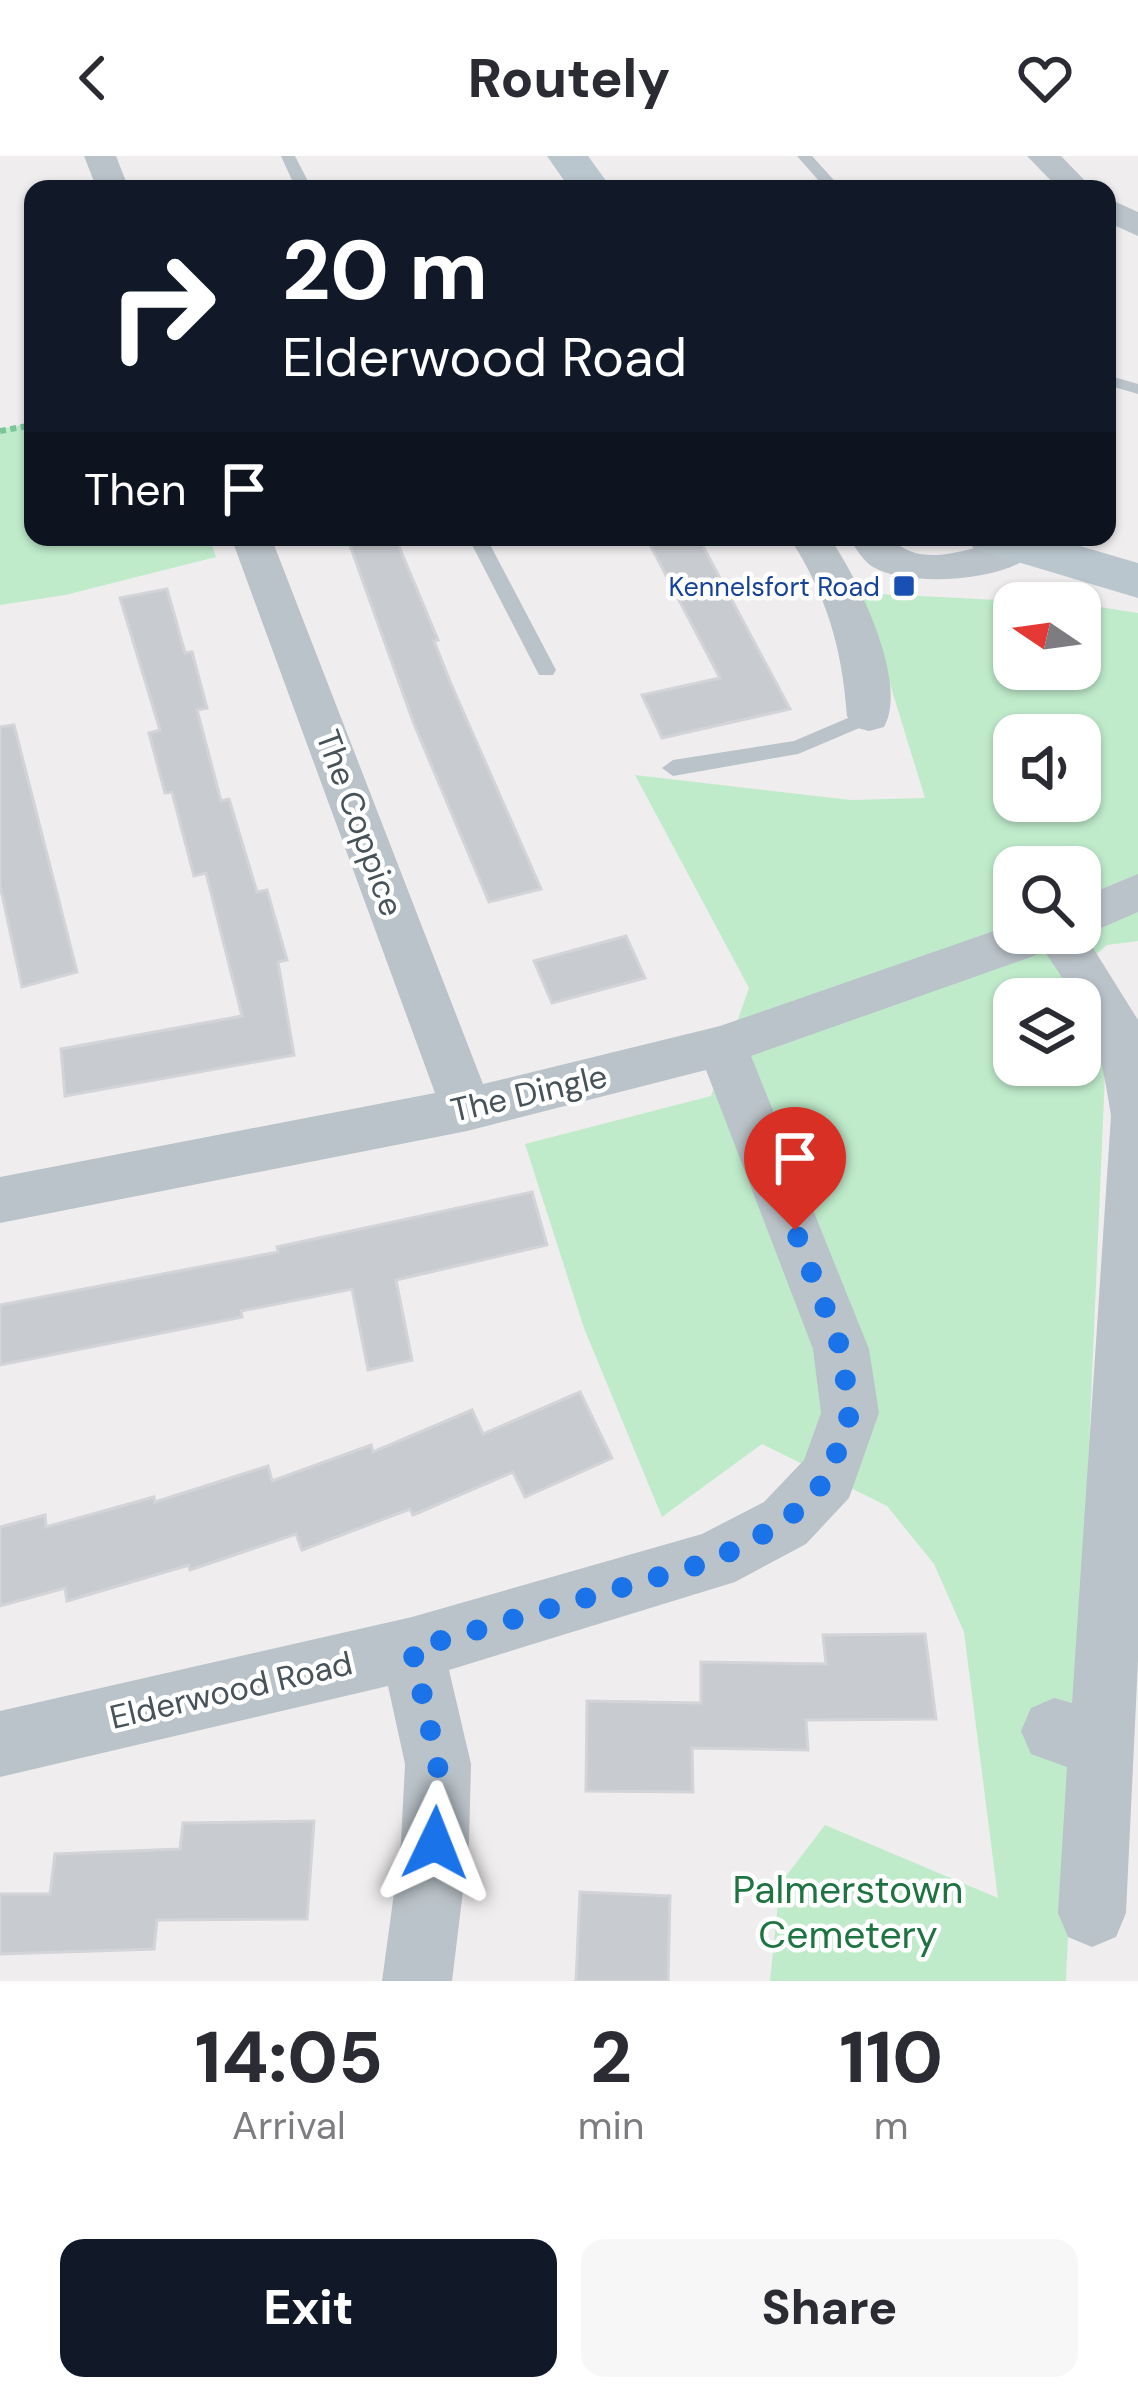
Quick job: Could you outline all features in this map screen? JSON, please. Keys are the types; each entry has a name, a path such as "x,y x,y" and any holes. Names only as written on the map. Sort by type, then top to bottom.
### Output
{"street":[{"path":"1043,156 1068,180"},
{"name":"The Coppice","path":"254,546 467,1109"},
{"path":"816,546 839,578 864,647 869,716"},
{"path":"839,578 877,547 970,566 992,561 1003,546"},
{"path":"1020,546 1138,581"},
{"path":"1101,909 1138,892"},
{"name":"The Dingle","path":"0,1200 467,1109 722,1046 993,951"},
{"path":"1073,954 1101,995 1126,1046 1136,1116 1078,1737 1092,1913"},
{"name":"Elderwood Road","path":"0,1744 412,1649 712,1561 784,1523 828,1478 850,1413 841,1349 722,1046"},
{"path":"412,1649 438,1764 435,1843 417,1981"}],"lane":[{"path":"804,156 826,180"},
{"path":"482,546 546,670"},
{"path":"673,768 759,758 828,740 869,716"}],"green space":[{"path":"24,425 24,546 212,546 216,557 65,595 0,605 0,429"},
{"name":"Palmerstown Cemetery","path":"862,593 993,600 993,690 1101,690 1101,607 1138,613 1138,941 1101,950 1101,846 993,846 993,954 1096,954 1067,978 993,978 993,1086 1101,1086 1101,1043 1106,1051 1066,1981 770,1981 780,1884 825,1825 998,1898 964,1632 934,1564 887,1506 762,1444 662,1517 584,1328 525,1144 711,1096 749,988 635,775 851,800 925,798"}],"building":[{"path":"350,546 399,546 451,684 541,889 489,902 414,724"},
{"path":"651,546 703,546 790,709 662,738 642,695 720,678"},
{"path":"167,589 185,653 192,652 207,708 197,710 221,801 229,799 257,892 267,890 287,960 278,962 294,1055 65,1096 61,1049 242,1016 206,873 194,876 172,792 165,793 149,733 160,730 120,598"},
{"path":"14,725 77,972 22,987 0,885 0,727"},
{"path":"626,936 645,978 552,1003 534,961"},
{"path":"532,1192 547,1245 396,1280 412,1360 368,1370 352,1289 241,1311 242,1317 0,1365 0,1305 278,1252 277,1247"},
{"path":"580,1392 612,1458 525,1497 513,1472 413,1515 410,1509 302,1550 296,1534 190,1570 189,1565 67,1601 65,1588 0,1606 0,1527 45,1515 46,1527 154,1497 155,1502 268,1466 272,1481 371,1445 373,1452 472,1410 483,1434"},
{"path":"925,1634 936,1719 806,1720 808,1750 692,1748 693,1792 586,1791 587,1701 701,1703 701,1662 826,1664 823,1635"},
{"path":"314,1821 307,1919 157,1920 154,1949 0,1954 0,1894 50,1894 55,1854 180,1849 183,1823"},
{"path":"580,1892 670,1896 668,1981 576,1981"}],"place":[{"name":"Kennelsfort Road","path":"904,586"}],"route":[{"path":"435,1843 438,1764 412,1649 712,1561 784,1523 828,1478 850,1413 841,1349 795,1230"}]}
